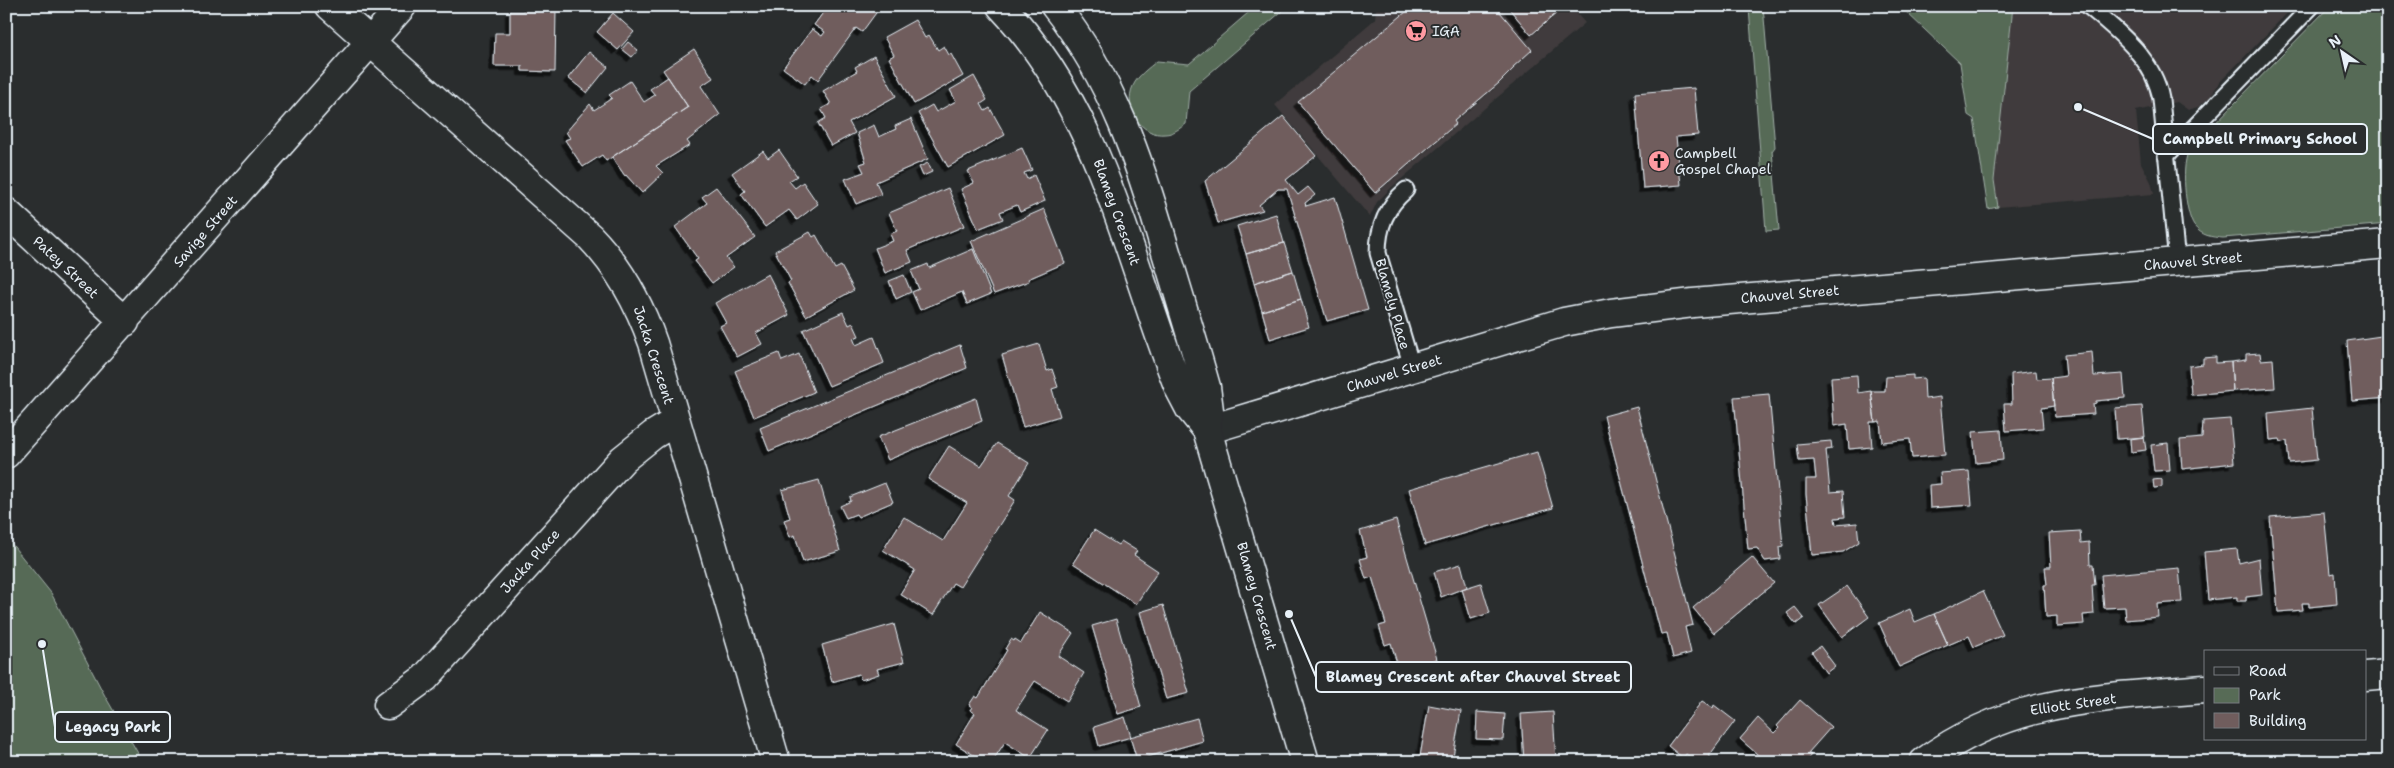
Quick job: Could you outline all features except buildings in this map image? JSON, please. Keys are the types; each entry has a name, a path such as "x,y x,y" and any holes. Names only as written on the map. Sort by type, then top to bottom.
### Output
{"street":[{"name":"Jacka Crescent","path":"330,6 602,248 629,287 644,318 676,421 776,762"},
{"name":"Savige Street","path":"6,454 125,322 402,6"},
{"name":"Blamey Crescent","path":"1055,6 1075,33 1107,86 1134,153 1163,241 1206,387 1209,410 1207,430 1305,762"},
{"name":"Blamey Crescent","path":"1004,7 1050,70 1090,141 1105,176 1179,388 1190,409 1207,430"},
{"path":"1107,86 1090,141 1108,150 1134,153"},
{"name":"Patey Street","path":"6,212 125,322"},
{"path":"1132,252 1163,241"},
{"name":"Chauvel Street","path":"1207,430 1564,322 1618,312 1693,302 2388,244"},
{"name":"Jacka Place","path":"388,705 425,678 623,459 653,435 676,421"},
{"path":"2366,676 2388,674"},
{"name":"Elliott Street","path":"1924,762 1966,734 2022,712 2088,700 2204,690"}],"lane":[{"path":"2088,6 2146,62 2154,74 2161,99 2177,262"},
{"path":"2166,156 2312,6"},
{"name":"Blamely Place","path":"1406,190 1385,215 1379,236 1378,253 1412,367"}],"shaded area":[{"path":"1376,6 1586,6 1577,14 1585,23 1392,187 1377,202 1370,217 1275,105 1375,19"},
{"path":"2013,6 2294,6 2219,83 2210,97 2198,107 2188,110 2177,102 2136,111 2141,163 2151,182 2154,194 1998,207 1994,180"}],"green space":[{"path":"1256,6 1288,6 1189,91 1186,124 1168,134 1156,134 1142,126 1136,119 1130,103 1133,86 1141,75 1157,61 1189,64"},
{"path":"1746,6 1763,6 1775,147 1772,151 1779,230 1766,231 1749,8"},
{"path":"1905,6 2013,6 1994,180 1998,207 1988,209 1974,119 1968,115 1960,63 1906,12"},
{"path":"2388,6 2388,224 2223,238 2200,232 2194,226 2191,219 2186,199 2184,176 2190,149 2329,7"},
{"path":"6,537 51,593 105,696 143,762 6,762"}],"place":[{"name":"IGA","path":"1416,31"},
{"name":"Campbell Primary School","path":"2078,107"},
{"name":"Campbell Gospel Chapel","path":"1659,161"},
{"name":"Blamey Crescent after Chauvel Street","path":"1289,614"},
{"name":"Legacy Park","path":"42,644"}]}
